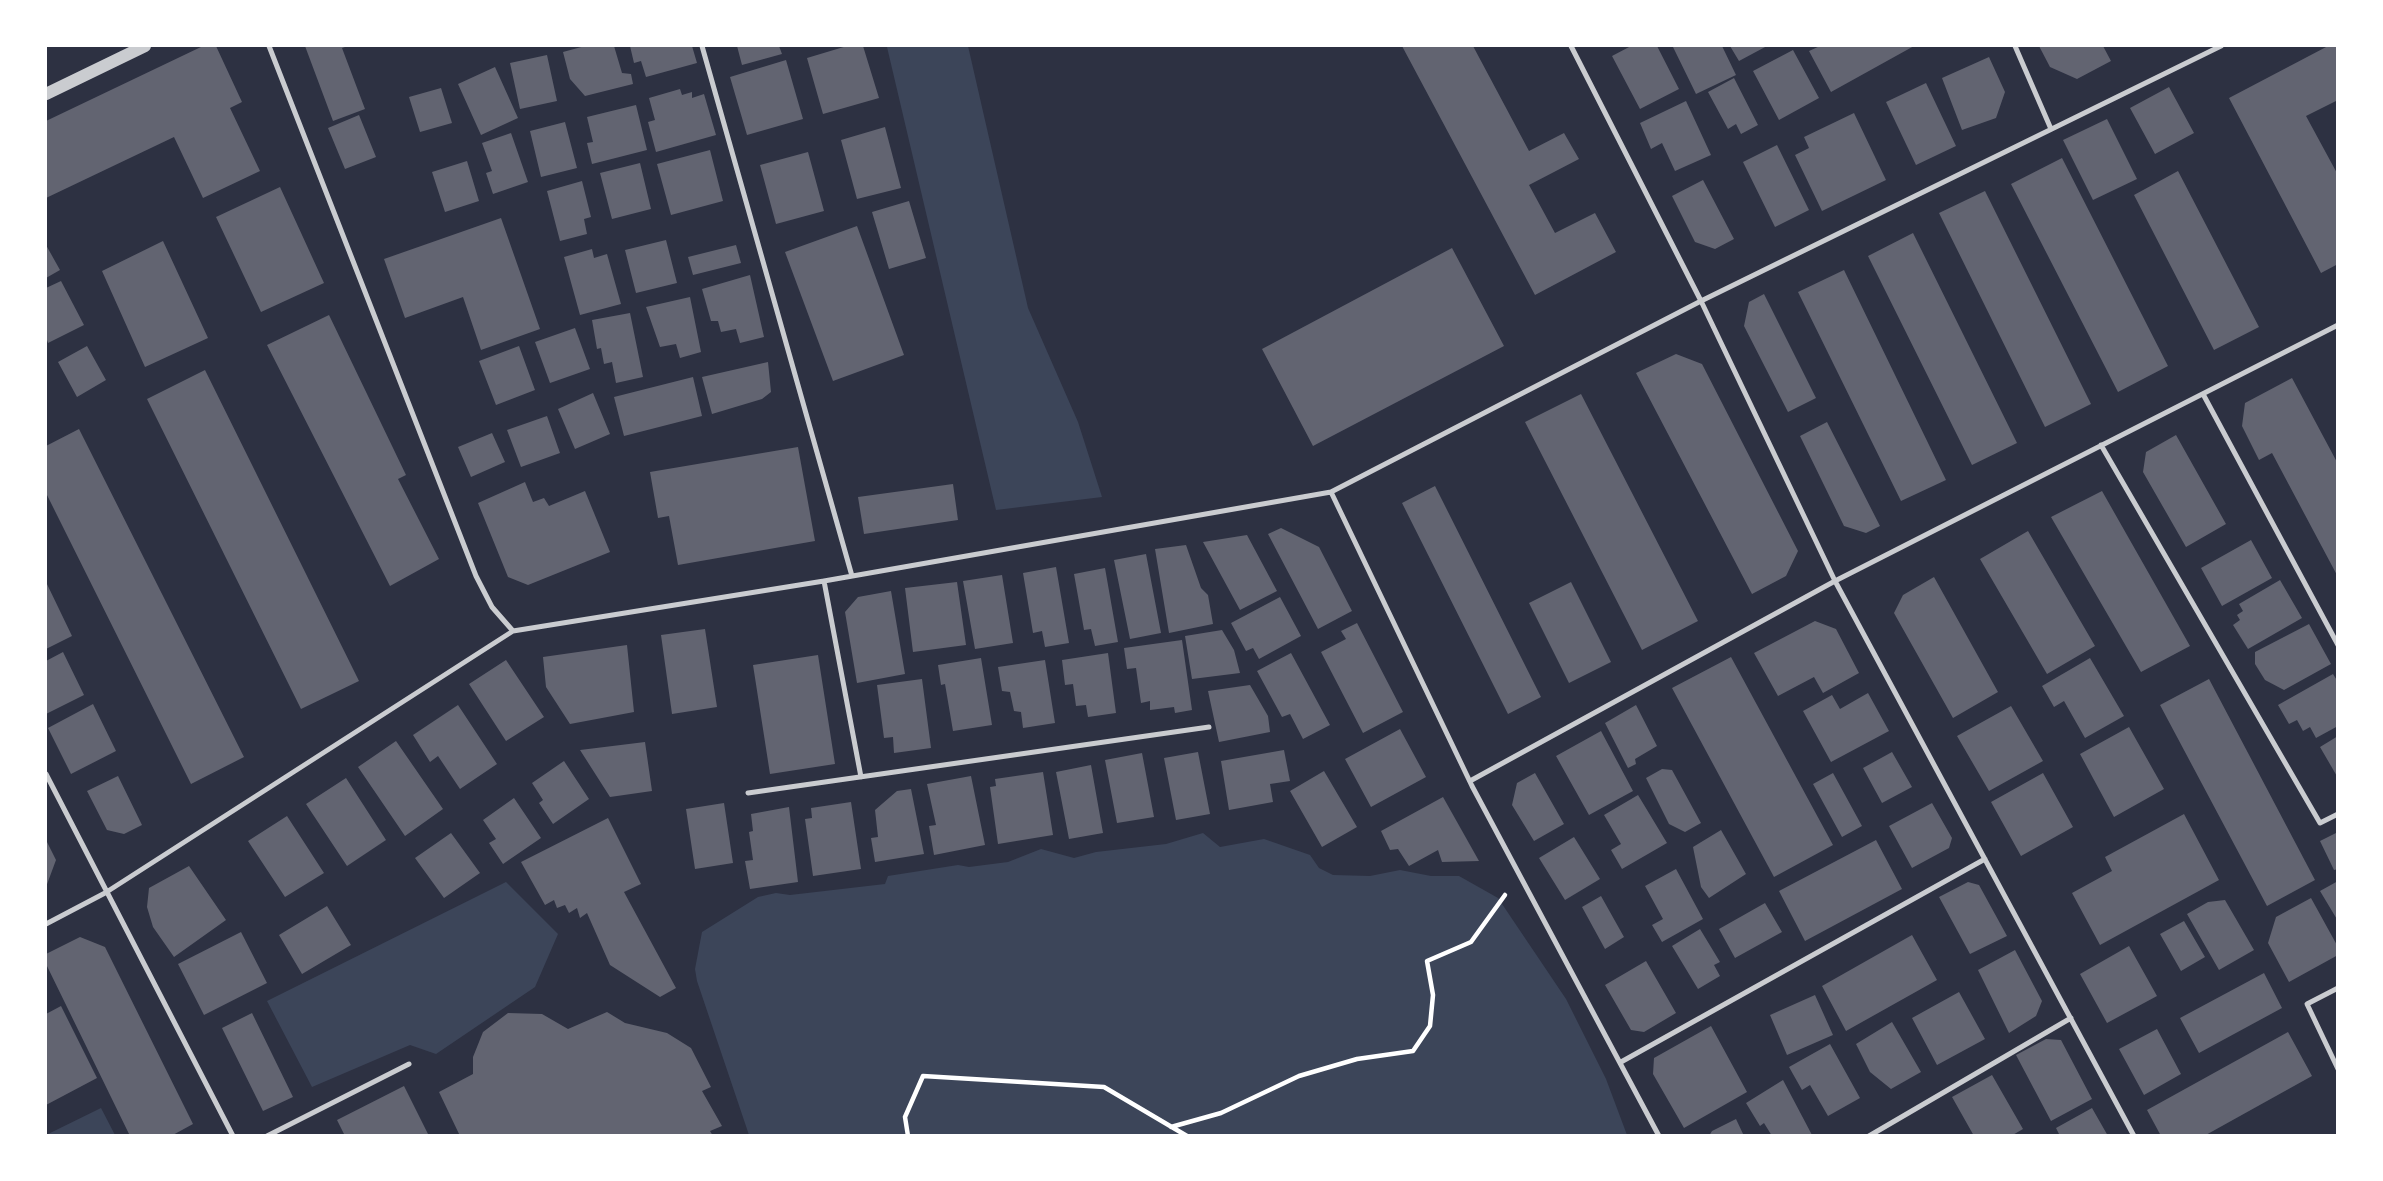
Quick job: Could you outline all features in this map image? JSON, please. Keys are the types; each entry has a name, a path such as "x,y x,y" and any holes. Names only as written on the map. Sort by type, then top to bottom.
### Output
{"street":[{"path":"46,94 145,46"}],"lane":[{"path":"270,46 476,576 492,607 513,631"},
{"path":"702,46 852,576"},
{"path":"1571,46 1701,301 1835,581 2134,1136"},
{"path":"2015,46 2051,129"},
{"path":"46,924 106,893 513,631 824,581 1331,492 1701,301 2221,46"},
{"path":"1470,780 1835,581 2337,325"},
{"path":"2203,394 2337,645"},
{"path":"2101,445 2320,823 2337,814"},
{"path":"1331,492 1470,780 1659,1136"},
{"path":"824,581 861,776"},
{"path":"748,793 1209,727"},
{"path":"46,774 233,1136"},
{"path":"1621,1062 1985,859"},
{"path":"2337,988 2307,1004 2337,1069"},
{"path":"1868,1136 2071,1018"},
{"path":"267,1136 408,1064"}],"path":[{"path":"1171,1127 1221,1113 1299,1076 1357,1059 1413,1051 1430,1027 1433,995 1426,961 1471,942 1520,874"},
{"path":"908,1136 905,1118 923,1076 1104,1087 1186,1136"}],"shaded area":[{"path":"968,46 1028,308 1078,422 1102,497 996,510 887,47"},
{"path":"1203,833 1220,847 1264,839 1310,855 1319,868 1333,875 1370,876 1400,870 1431,876 1459,876 1498,898 1566,999 1606,1079 1627,1135 749,1135 697,981 695,969 702,932 758,897 776,893 790,895 885,884 888,876 958,865 969,867 1008,862 1041,849 1074,858 1096,852 1166,844"},
{"path":"506,882 558,934 535,987 436,1054 410,1045 312,1087 267,1001"},
{"path":"101,1108 115,1135 46,1135"}],"building":[{"path":"203,46 216,46 242,102 230,108 260,171 203,198 174,137 46,198 46,121"},
{"path":"305,46 348,46 342,48 365,109 333,121"},
{"path":"585,46 614,46 622,73 631,74 633,84 585,96 570,79 563,52"},
{"path":"630,46 692,46 697,63 646,77 641,61 634,63"},
{"path":"737,46 779,46 782,54 742,65"},
{"path":"847,46 863,46 879,98 823,114 807,58"},
{"path":"1402,46 1473,46 1529,151 1564,133 1579,159 1529,185 1555,233 1595,213 1616,252 1535,295"},
{"path":"1631,46 1657,46 1679,89 1640,109 1612,56"},
{"path":"1722,46 1736,75 1696,94 1673,47"},
{"path":"1730,46 1767,46 1739,61"},
{"path":"1820,46 1914,46 1831,92 1809,51"},
{"path":"2039,46 2103,46 2111,61 2077,79 2050,67"},
{"path":"2328,46 2338,46 2338,100 2306,116 2338,175 2338,264 2321,273 2229,98"},
{"path":"1793,50 1819,98 1779,120 1753,71"},
{"path":"547,55 557,101 520,109 510,63"},
{"path":"1989,57 2005,92 1996,118 1962,130 1942,78"},
{"path":"786,60 803,119 747,135 730,77"},
{"path":"495,67 518,118 481,135 458,84"},
{"path":"1734,78 1758,125 1741,134 1736,124 1728,129 1708,92"},
{"path":"1926,83 1956,146 1916,165 1886,102"},
{"path":"2169,87 2194,133 2155,154 2130,108"},
{"path":"441,88 452,123 420,132 409,97"},
{"path":"680,89 682,95 692,92 692,98 704,94 716,135 656,152 648,122 655,120 649,98"},
{"path":"1686,101 1711,155 1675,171 1662,143 1651,149 1640,123"},
{"path":"636,105 647,150 592,164 587,143 593,142 587,117"},
{"path":"1854,113 1886,180 1822,211 1795,155 1809,148 1804,137"},
{"path":"359,115 376,157 345,169 328,128"},
{"path":"2107,119 2137,179 2093,200 2063,140"},
{"path":"565,122 577,168 541,177 530,131"},
{"path":"885,127 901,188 857,199 841,140"},
{"path":"511,133 528,182 493,194 486,173 492,171 482,143"},
{"path":"1777,145 1809,210 1775,227 1743,162"},
{"path":"710,150 723,201 671,215 657,164"},
{"path":"808,152 824,211 776,224 760,165"},
{"path":"2062,158 2168,366 2118,392 2011,184"},
{"path":"467,161 479,201 445,212 432,172"},
{"path":"640,163 651,209 612,219 600,173"},
{"path":"2178,171 2259,327 2214,350 2134,195"},
{"path":"1703,180 1734,239 1715,249 1695,242 1672,196"},
{"path":"582,181 591,217 584,219 587,234 560,241 547,191"},
{"path":"280,187 324,283 261,312 216,217"},
{"path":"1985,191 2091,404 2045,427 1939,213"},
{"path":"909,201 926,258 889,269 872,212"},
{"path":"501,218 540,329 481,350 463,297 405,318 384,259"},
{"path":"857,226 904,355 833,381 785,252"},
{"path":"1913,233 2017,443 1972,465 1868,256"},
{"path":"666,240 677,283 636,293 625,250"},
{"path":"163,241 208,338 145,367 102,271"},
{"path":"46,245 60,270 46,278"},
{"path":"736,245 741,263 693,275 688,257"},
{"path":"1452,248 1504,346 1313,446 1262,349"},
{"path":"592,249 594,258 607,254 621,304 580,315 564,257"},
{"path":"1844,270 1946,480 1901,501 1798,292"},
{"path":"750,275 764,337 740,343 736,329 721,332 718,321 711,321 702,289"},
{"path":"61,281 84,325 48,343 46,288"},
{"path":"1764,294 1816,398 1788,412 1744,326 1749,302"},
{"path":"690,297 701,352 680,358 676,344 660,347 646,307"},
{"path":"630,313 643,377 616,383 612,362 604,364 601,348 597,349 592,320"},
{"path":"329,315 406,475 398,479 439,559 390,586 267,345"},
{"path":"575,328 590,369 550,383 535,342"},
{"path":"87,346 106,380 77,397 58,362"},
{"path":"519,346 535,390 496,405 479,361"},
{"path":"1676,354 1702,364 1798,551 1786,576 1752,594 1636,373"},
{"path":"768,362 771,392 762,399 712,414 702,377"},
{"path":"205,370 359,681 301,709 147,399"},
{"path":"693,377 702,416 624,436 614,397"},
{"path":"2292,378 2338,464 2338,577 2272,453 2259,460 2242,426 2245,403"},
{"path":"593,393 610,434 575,449 558,409"},
{"path":"1581,394 1698,621 1642,650 1525,422"},
{"path":"547,416 560,453 521,467 507,430"},
{"path":"1827,422 1880,526 1866,533 1844,526 1800,436"},
{"path":"79,429 244,757 191,784 46,493 46,446"},
{"path":"492,433 505,462 471,477 458,447"},
{"path":"2176,435 2226,524 2186,547 2143,472 2146,452"},
{"path":"798,447 815,541 678,565 669,516 658,518 650,472"},
{"path":"525,482 533,502 544,498 549,506 585,491 610,552 528,585 508,577 478,503"},
{"path":"953,484 958,520 864,534 858,497"},
{"path":"1435,486 1541,697 1508,714 1402,503"},
{"path":"2102,491 2190,646 2141,672 2051,517"},
{"path":"1281,528 1319,547 1352,611 1318,629 1268,534"},
{"path":"2028,531 2095,646 2047,674 1980,559"},
{"path":"1247,535 1277,591 1240,610 1203,542"},
{"path":"2251,540 2272,578 2222,606 2201,568"},
{"path":"1186,545 1201,588 1208,595 1213,624 1169,633 1155,549"},
{"path":"1146,554 1161,633 1130,639 1114,560"},
{"path":"1056,567 1069,643 1045,647 1042,631 1033,633 1023,573"},
{"path":"1105,568 1118,642 1095,646 1091,629 1084,630 1074,574"},
{"path":"1002,575 1013,643 975,649 963,581"},
{"path":"1934,577 1998,692 1953,718 1894,613 1903,595"},
{"path":"2280,580 2302,618 2248,649 2233,625 2240,620 2237,615 2243,611 2239,604"},
{"path":"46,582 72,636 46,649"},
{"path":"957,582 966,645 913,652 905,588"},
{"path":"1571,582 1611,662 1569,683 1529,603"},
{"path":"891,591 905,674 857,683 845,612 858,597"},
{"path":"1280,597 1301,636 1259,659 1253,648 1246,651 1231,623"},
{"path":"1815,621 1836,629 1859,673 1823,693 1814,677 1778,696 1754,653"},
{"path":"1357,623 1403,712 1363,733 1321,652 1346,639 1341,631"},
{"path":"2309,624 2331,664 2284,690 2265,680 2255,664 2255,652"},
{"path":"705,629 717,707 672,714 661,635"},
{"path":"1222,630 1234,650 1240,673 1192,679 1185,636"},
{"path":"1182,640 1192,710 1175,713 1174,707 1150,710 1150,701 1141,703 1136,668 1127,669 1124,648"},
{"path":"627,645 634,712 570,724 546,687 543,657"},
{"path":"63,652 84,695 46,714 46,661"},
{"path":"1108,653 1116,713 1088,717 1086,705 1076,706 1073,684 1065,685 1062,660"},
{"path":"1291,653 1330,725 1303,739 1290,714 1282,717 1257,671"},
{"path":"818,655 835,764 770,774 753,665"},
{"path":"1731,657 1833,845 1774,877 1672,688"},
{"path":"981,658 992,725 953,731 945,684 941,685 938,665"},
{"path":"2090,658 2124,716 2085,738 2064,701 2054,707 2042,686"},
{"path":"506,660 544,717 506,741 469,684"},
{"path":"1045,660 1055,723 1023,728 1021,712 1014,711 1010,692 1002,691 998,667"},
{"path":"2333,674 2338,682 2338,726 2316,738 2310,727 2303,731 2297,720 2289,724 2278,705"},
{"path":"922,679 931,748 894,753 893,737 884,738 877,685"},
{"path":"2209,679 2315,880 2267,906 2160,705"},
{"path":"1250,685 1268,716 1270,732 1219,742 1208,691"},
{"path":"1868,693 1889,731 1831,762 1803,711 1832,695 1840,709"},
{"path":"93,704 116,751 71,774 48,728"},
{"path":"458,705 497,764 460,789 438,756 430,762 413,735"},
{"path":"1636,705 1657,746 1635,759 1636,764 1628,768 1605,723"},
{"path":"2011,706 2043,761 1989,791 1957,736"},
{"path":"2129,727 2164,789 2114,817 2080,754"},
{"path":"1400,729 1426,777 1371,807 1345,759"},
{"path":"1601,731 1633,791 1589,815 1556,756"},
{"path":"2338,736 2338,778 2320,747"},
{"path":"396,741 443,809 405,836 358,767"},
{"path":"645,742 652,791 610,797 580,750"},
{"path":"1284,750 1290,781 1270,784 1273,802 1229,810 1221,761"},
{"path":"1198,752 1210,814 1176,820 1164,758"},
{"path":"1892,752 1912,787 1882,803 1863,768"},
{"path":"1142,753 1154,817 1117,823 1105,760"},
{"path":"564,761 589,799 553,824 539,803 543,800 532,783"},
{"path":"1091,765 1103,833 1069,839 1056,772"},
{"path":"1662,769 1672,770 1701,823 1685,832 1669,824 1646,778"},
{"path":"1324,771 1357,827 1322,847 1290,791"},
{"path":"1043,772 1053,835 998,844 990,787 996,786 995,779"},
{"path":"1535,773 1564,824 1534,841 1512,805 1517,783"},
{"path":"1833,773 1862,826 1842,837 1813,784"},
{"path":"2043,773 2073,827 2021,856 1991,802"},
{"path":"118,776 142,825 124,834 107,830 87,791"},
{"path":"971,776 985,845 934,855 929,826 936,825 927,784"},
{"path":"346,778 386,840 347,866 306,804"},
{"path":"911,789 924,854 875,862 871,838 878,837 875,810 897,791"},
{"path":"1638,795 1667,843 1622,869 1611,850 1621,844 1604,815"},
{"path":"1443,797 1479,861 1442,862 1438,850 1409,866 1398,849 1390,850 1381,831"},
{"path":"514,798 541,838 503,864 489,843 496,839 483,820"},
{"path":"851,802 861,869 813,876 805,819 812,818 811,808"},
{"path":"724,803 733,863 695,869 686,809"},
{"path":"1932,803 1952,838 1949,848 1912,868 1889,826"},
{"path":"789,807 798,882 750,889 745,861 753,860 749,832 753,831 751,814"},
{"path":"2184,814 2219,880 2100,945 2072,893 2112,871 2105,857"},
{"path":"287,816 324,873 285,897 248,841"},
{"path":"608,818 641,884 624,892 676,988 660,997 610,965 587,913 580,918 577,908 569,913 565,905 557,908 554,900 545,905 521,862"},
{"path":"1721,830 1746,874 1709,898 1701,887 1693,847"},
{"path":"2338,832 2338,869 2334,870 2320,841"},
{"path":"451,833 480,873 444,898 415,858"},
{"path":"1574,837 1600,879 1565,900 1539,858"},
{"path":"46,840 56,860 46,887"},
{"path":"1876,840 1902,889 1805,941 1779,891"},
{"path":"189,866 226,920 174,957 153,927 147,907 149,888"},
{"path":"1676,869 1703,919 1662,942 1652,925 1663,919 1645,886"},
{"path":"2338,881 2338,921 2320,891"},
{"path":"1968,882 1979,885 2007,936 1970,954 1939,897"},
{"path":"1601,896 1624,937 1605,949 1582,907"},
{"path":"2311,898 2338,947 2338,955 2289,982 2268,943 2276,917"},
{"path":"2225,900 2254,950 2219,970 2187,914 2208,902"},
{"path":"1765,903 1782,932 1735,958 1719,929"},
{"path":"327,906 351,945 302,974 279,935"},
{"path":"2184,921 2205,957 2181,971 2160,934"},
{"path":"1700,929 1720,962 1714,965 1720,976 1698,989 1672,946"},
{"path":"241,932 267,983 204,1015 178,964"},
{"path":"1912,935 1937,980 1846,1031 1822,986"},
{"path":"80,937 105,947 193,1124 171,1136 130,1136 46,964 46,954"},
{"path":"2129,946 2157,996 2107,1023 2080,974"},
{"path":"2015,950 2042,1001 2036,1016 2009,1033 1978,970"},
{"path":"1646,961 1676,1013 1644,1032 1631,1030 1605,985"},
{"path":"2264,973 2282,1008 2199,1053 2180,1018"},
{"path":"1959,992 1985,1039 1937,1065 1912,1018"},
{"path":"1815,995 1833,1035 1787,1055 1770,1015"},
{"path":"61,1006 97,1078 46,1105 46,1014"},
{"path":"607,1012 625,1023 667,1033 691,1048 711,1087 702,1091 722,1126 710,1131 713,1136 460,1136 439,1092 473,1074 473,1057 483,1032 508,1013 542,1014 568,1029"},
{"path":"252,1013 293,1097 263,1111 222,1028"},
{"path":"1892,1022 1921,1072 1891,1089 1870,1072 1856,1044"},
{"path":"1711,1026 1747,1092 1684,1128 1653,1074 1654,1058"},
{"path":"2157,1029 2181,1074 2144,1095 2119,1049"},
{"path":"2288,1032 2312,1076 2204,1136 2161,1136 2147,1110"},
{"path":"2046,1039 2061,1040 2092,1099 2051,1121 2016,1055"},
{"path":"1830,1044 1860,1098 1828,1116 1810,1085 1802,1090 1789,1067"},
{"path":"1992,1075 2023,1129 2011,1136 1974,1136 1952,1097"},
{"path":"1783,1080 1811,1136 1772,1136 1764,1123 1760,1126 1746,1103"},
{"path":"404,1086 429,1136 345,1136 337,1120"},
{"path":"2092,1108 2108,1136 2060,1136 2056,1128"},
{"path":"1736,1119 1744,1136 1709,1136 1712,1131"}]}
